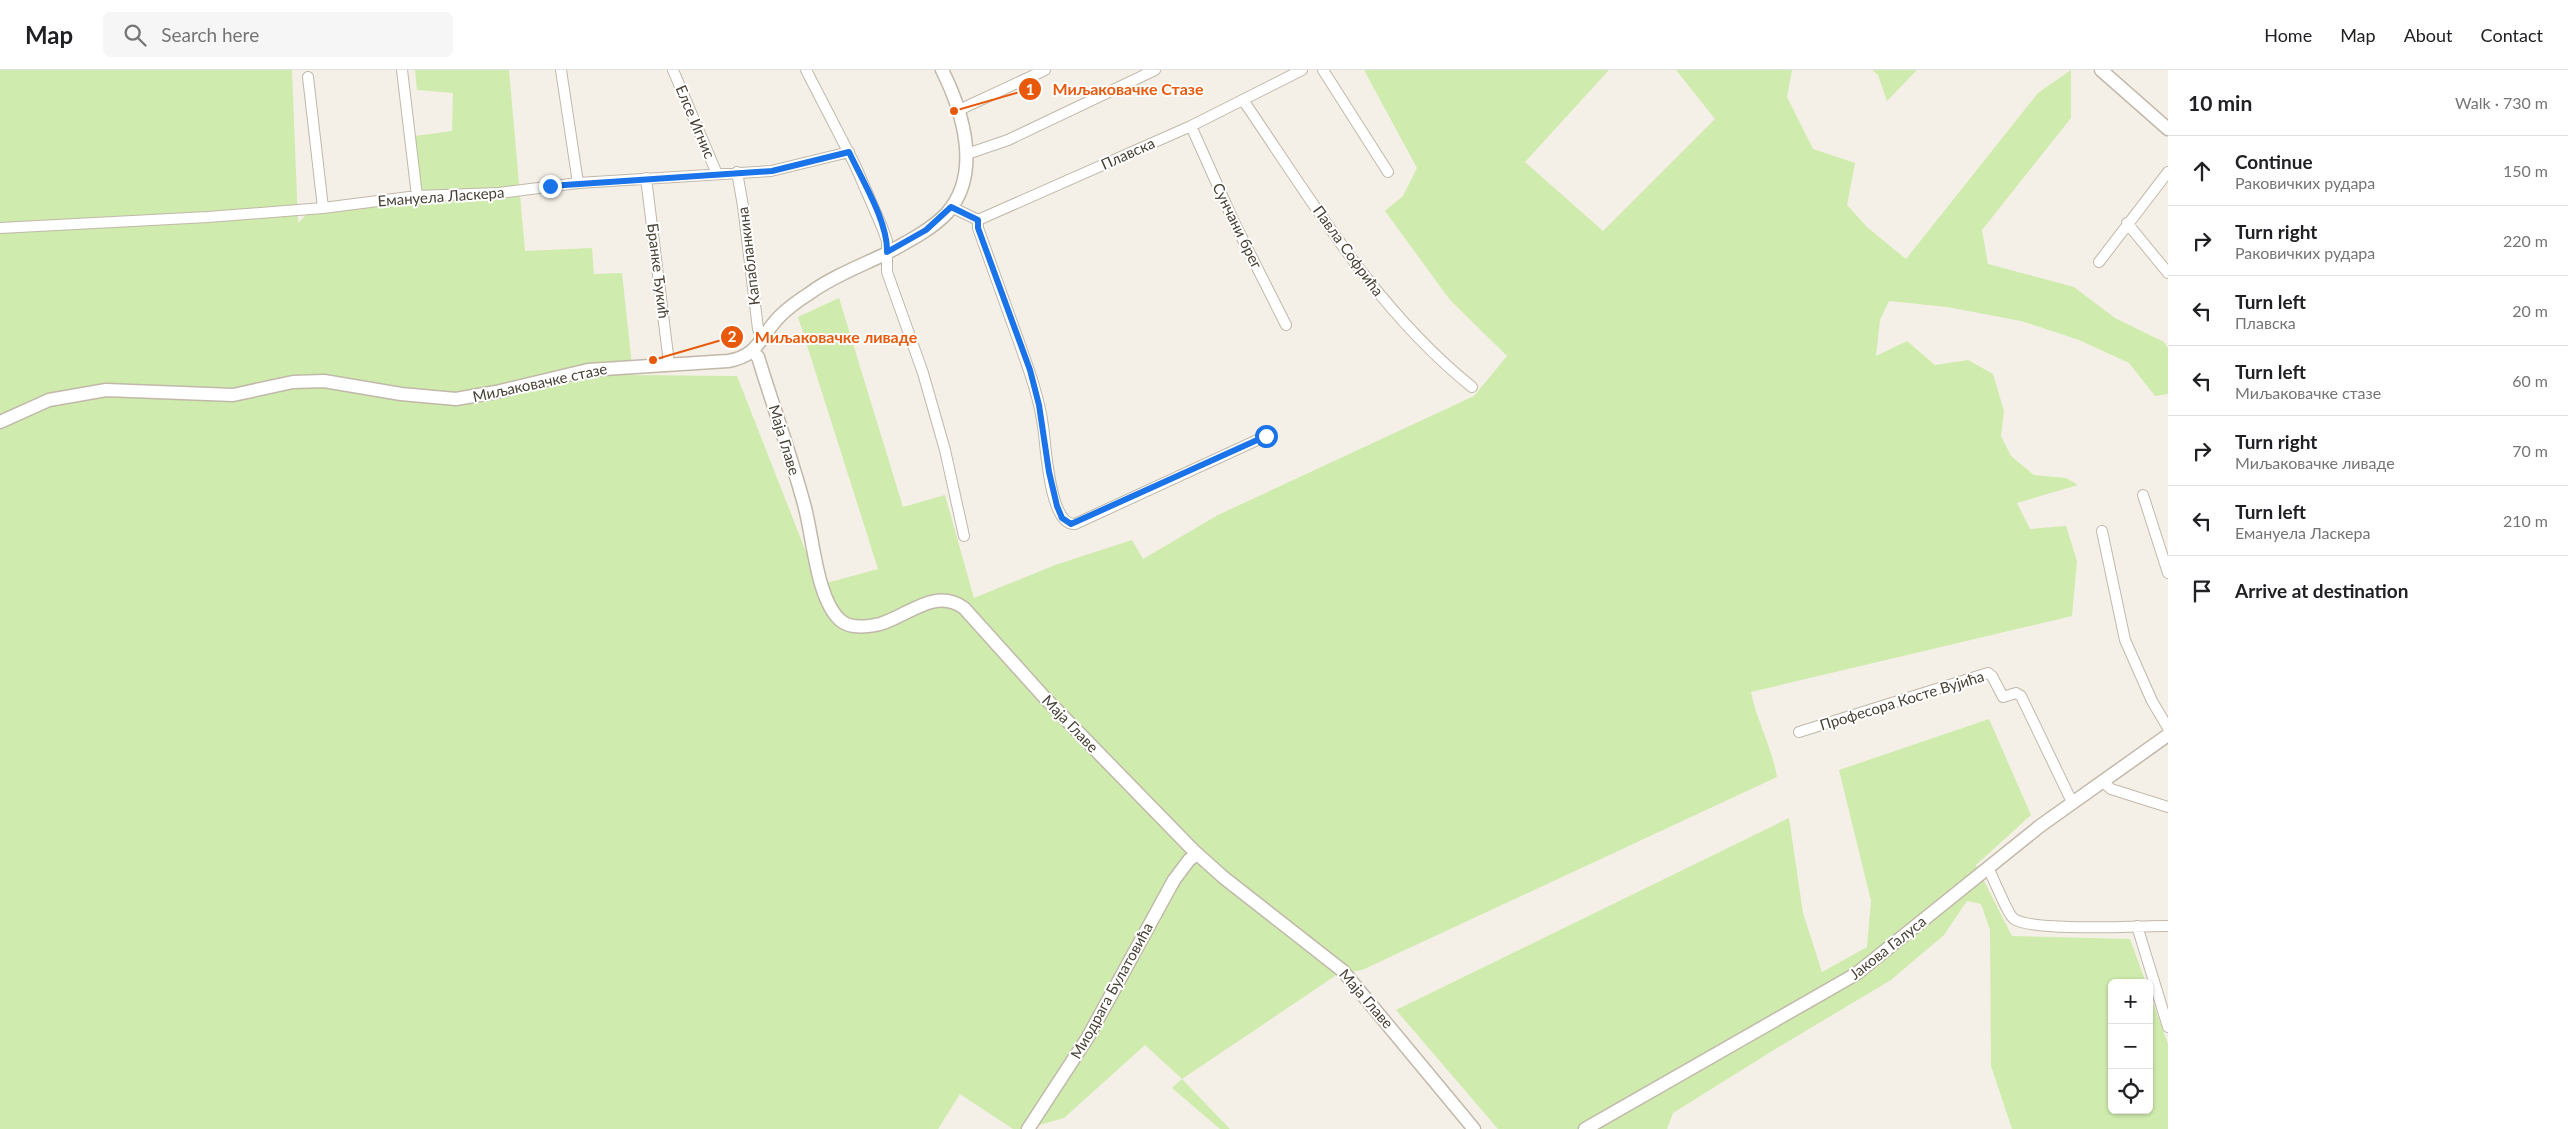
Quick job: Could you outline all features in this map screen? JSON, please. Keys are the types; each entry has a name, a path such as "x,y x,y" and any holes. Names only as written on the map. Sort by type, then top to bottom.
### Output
{"street":[{"path":"402,70 417,196"},
{"path":"561,70 578,183"},
{"name":"Елсе Игнис","path":"673,70 717,174"},
{"path":"806,70 849,152 882,227 887,242 887,272 923,373 945,450 964,536"},
{"path":"753,352 780,316 814,289 926,230 951,207 964,175 967,154 959,110 942,70"},
{"path":"959,110 1045,70"},
{"path":"967,154 1008,140 1155,70"},
{"name":"Плавска","path":"978,220 1191,126 1302,70"},
{"path":"1323,70 1388,172"},
{"path":"2101,70 2168,129"},
{"path":"308,77 323,208"},
{"name":"Павла Софрића","path":"1243,100 1383,300 1421,343 1472,387"},
{"name":"Сунчани брег","path":"1191,126 1229,211 1286,325"},
{"name":"Емануела Ласкера","path":"0,228 95,224 323,208 417,196 499,194 578,183 780,170 849,152"},
{"name":"Капабланкина","path":"737,172 744,206 758,329 763,338"},
{"path":"2099,262 2168,172"},
{"name":"Бранке Ђукић","path":"646,178 670,363"},
{"path":"951,207 978,220 978,228 1030,370 1041,412 1052,490 1062,518 1066,522 1075,524 1266,436"},
{"path":"2127,224 2168,273"},
{"name":"Миљаковачке стазе","path":"0,422 27,408 49,400 106,390 233,395 293,382 324,381 401,394 456,399 496,392 576,372 670,363 728,361 746,357 753,352"},
{"name":"Маја Главе","path":"753,352 759,361 805,506 826,598 836,616 846,624 863,627 882,623 931,601 946,600 960,605 1045,698 1197,854 1254,902 1344,971 1474,1129"},
{"path":"2143,495 2168,573"},
{"path":"2102,531 2126,640 2152,701 2168,728"},
{"name":"Професора Косте Вујића","path":"1799,732 1988,674 1992,676 2003,697 2016,693 2021,696 2072,802"},
{"name":"Јакова Галуса","path":"1586,1128 1845,981 1879,957 2072,802 2168,736"},
{"path":"2102,782 2111,789 2168,807"},
{"name":"Миодрага Булатовића","path":"1028,1129 1088,1037 1178,872 1197,854"},
{"path":"1988,868 2014,919 2046,926 2168,926"},
{"path":"2137,926 2168,1027"}],"green space":[{"path":"0,70 292,70 298,223 306,215 422,201 415,136 452,131 453,93 417,90 415,70 509,70 525,251 592,248 594,274 622,273 633,375 737,376 819,585 878,569 798,317 839,298 903,507 945,495 974,598 1055,565 1132,540 1143,559 1218,515 1474,396 1507,356 1450,300 1385,211 1403,196 1417,168 1364,70 1609,70 1525,162 1603,231 1715,119 1676,70 1792,70 1787,97 1813,149 1855,163 1847,205 1867,227 1906,259 2038,93 2071,70 2071,118 1982,230 1988,264 2074,287 2115,318 2164,342 2168,348 2168,394 2155,396 2129,363 2079,340 2021,321 1947,307 1889,301 1880,320 1876,356 1907,341 1935,365 1968,360 1993,374 2004,411 2001,436 2011,456 2034,475 2066,478 2078,485 2017,503 2030,529 2066,526 2077,561 2072,616 1751,692 1777,777 1362,970 1338,974 1182,1079 1145,1045 1064,1118 1025,1129 1013,1129 960,1094 938,1129 0,1129"},
{"path":"1872,70 1917,70 1887,101 1878,75"},
{"path":"1989,719 2031,815 1976,865 2012,936 2130,939 2145,979 2108,979 2108,1114 2153,1114 2153,1003 2168,1044 2168,1129 2012,1129 1991,1066 1990,930 1981,904 1967,901 1944,935 1891,980 1673,1113 1667,1129 1498,1129 1396,1010 1789,818 1803,913 1822,972 1867,947 1871,901 1839,770"},
{"path":"1182,1079 1230,1129 1220,1129 1172,1088"}],"place":[{"name":"Миљаковачке Стазе","path":"954,111"},
{"name":"Миљаковачке ливаде","path":"653,360"}],"route":[{"path":"550,186 646,178 772,171 849,152 882,227 887,242 887,252 926,230 951,207 978,220 978,228 1030,370 1043,426 1052,490 1062,518 1071,524 1075,524 1266,436"}]}
